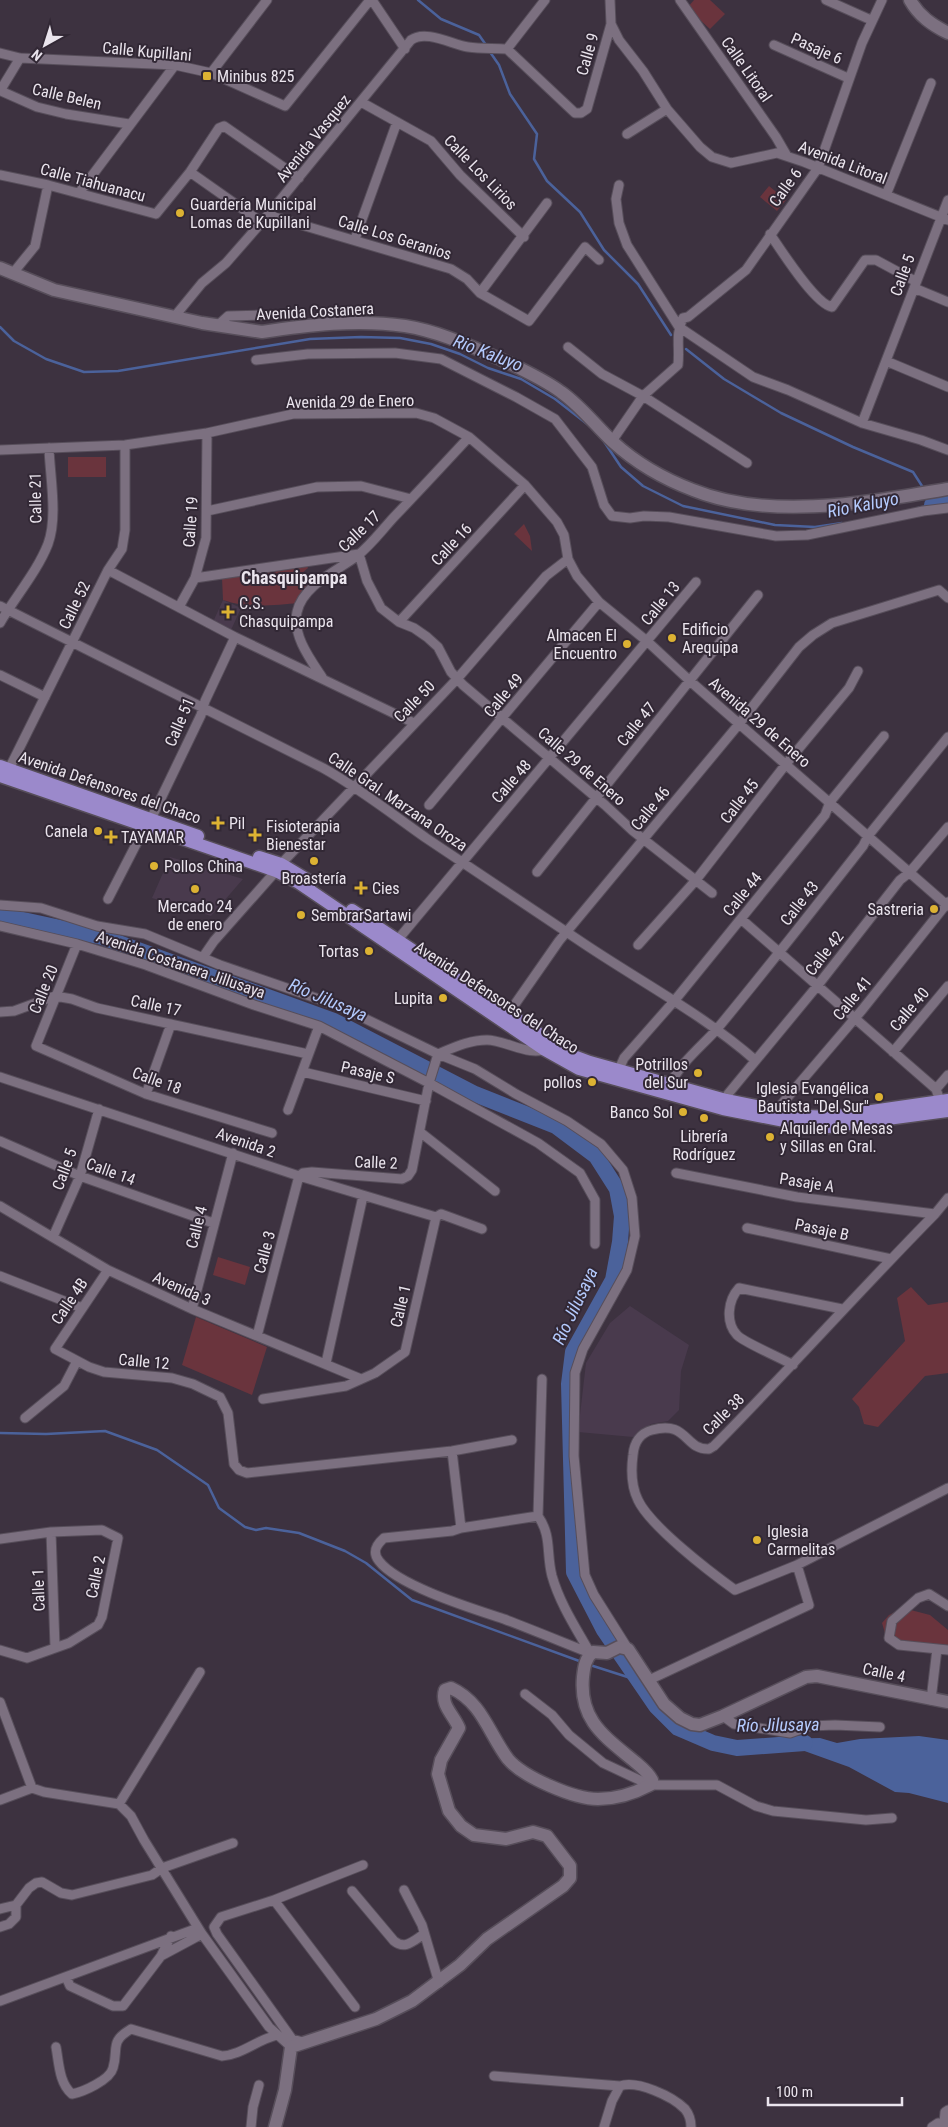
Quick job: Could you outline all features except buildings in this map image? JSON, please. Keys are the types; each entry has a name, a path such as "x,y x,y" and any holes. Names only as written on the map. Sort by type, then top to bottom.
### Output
{"main road":[{"name":"Avenida Defensores del Chaco","path":"3,775 278,868 299,883 338,905 506,1017 579,1069 618,1074 725,1105 779,1116 830,1117 943,1103"}],"street":[{"path":"211,73 267,0"},
{"path":"371,0 405,49"},
{"name":"Calle Kupillani","path":"0,54 20,58 175,65 211,73 285,106 371,0"},
{"path":"507,49 544,0"},
{"name":"Calle 9","path":"507,49 575,113 581,114 587,109 611,24 609,0"},
{"name":"Calle Litoral","path":"680,0 776,137 787,156"},
{"path":"826,0 871,20"},
{"name":"Calle 6","path":"678,330 683,318 688,317 746,270 818,168 848,78 871,20 882,0"},
{"path":"910,0 924,18 935,27 948,33"},
{"name":"Avenida Litoral","path":"611,24 619,40 667,109 700,147 712,157 721,162 731,163 777,153 944,218"},
{"name":"Avenida Vasquez","path":"175,316 202,283 226,263 268,215 414,38 423,36 452,41 466,47 507,49"},
{"name":"Pasaje 6","path":"774,44 848,78"},
{"path":"0,91 20,58"},
{"path":"79,193 175,65"},
{"path":"886,195 931,83"},
{"name":"Calle Belen","path":"0,91 37,107 129,124"},
{"name":"Calle Los Lirios","path":"361,102 430,141 460,175 524,237"},
{"path":"627,134 667,109"},
{"path":"355,239 397,122"},
{"name":"Calle Tiahuanacu","path":"0,175 48,185 156,214 190,172 218,128 224,126 299,178"},
{"path":"190,172 261,222"},
{"path":"13,273 35,246 48,185"},
{"path":"612,441 643,396 678,365 680,350 678,330 627,245 619,223 616,199 619,185"},
{"name":"Calle 5","path":"862,423 915,285 944,218 948,200"},
{"path":"480,294 524,237 547,203"},
{"name":"Calle Los Geranios","path":"268,215 452,269 468,279 480,294 529,321 585,247 600,260"},
{"path":"770,234 816,297 828,307 832,307 865,260 876,260 915,285 948,302"},
{"name":"Avenida Costanera","path":"0,268 54,290 218,325 262,332 285,328 370,323 406,326 442,335 519,368 560,391 630,456 672,481 695,491 726,500 803,507 901,497 948,489"},
{"path":"218,325 228,316 260,315"},
{"path":"678,330 753,377 788,390 862,423 948,450"},
{"path":"568,347 602,374 643,396 747,463"},
{"path":"256,360 308,354 385,353 441,359 516,397 554,419 592,467 604,505 612,516 630,518 644,516 668,517 776,536 807,535 922,511 948,508"},
{"path":"886,362 948,387"},
{"name":"Avenida 29 de Enero","path":"0,450 125,445 207,433 293,414 416,413 434,418 469,437 525,485 556,522 564,535 568,559 577,576 599,602 648,642 909,873 947,904"},
{"name":"Calle 19","path":"179,607 195,578 206,538 207,433"},
{"name":"Calle 17","path":"322,678 308,657 297,628 297,613 305,595 359,554 469,437"},
{"name":"Calle 52","path":"3,775 73,644 108,570 122,549 125,530 125,445"},
{"name":"Calle 21","path":"0,623 4,608 40,560 48,542 52,521 49,448"},
{"name":"Calle 16","path":"399,622 525,485"},
{"path":"207,511 317,487 361,486 411,500"},
{"path":"195,578 359,554"},
{"name":"Calle 29 de Enero","path":"359,554 374,598 390,616 414,628 438,647 457,679 644,840 712,893"},
{"name":"Calle 50","path":"203,957 214,941 278,868 457,679 546,576 568,559"},
{"path":"108,570 235,637 414,723"},
{"name":"Calle 13","path":"648,642 696,582"},
{"name":"Calle 46","path":"506,1017 566,932 644,840 800,647 813,635 832,623 938,590 948,598"},
{"name":"Calle 47","path":"537,872 758,595"},
{"name":"Calle 49","path":"429,805 503,719 599,602"},
{"name":"Calle Gral. Marzana Oroza","path":"4,608 323,768 354,787 566,932 675,1000 717,1029 755,1060"},
{"name":"Calle 51","path":"108,899 201,715 235,637"},
{"name":"Calle 48","path":"395,943 648,642"},
{"name":"Calle 45","path":"638,946 696,880 848,688 858,671"},
{"path":"0,675 45,697"},
{"name":"Calle 44","path":"618,1074 624,1058 675,1000 825,815 830,802 884,736"},
{"name":"Calle 43","path":"669,1089 677,1074 717,1029 780,952 868,836 948,737"},
{"name":"Calle 42","path":"725,1105 728,1094 755,1060 818,985 900,880 909,873 948,827"},
{"name":"Calle 41","path":"779,1116 781,1105 855,1018 947,904"},
{"path":"0,905 41,908 97,926 145,934 338,1006 438,1054 475,1069 516,1094 567,1121 601,1144 622,1170 632,1198 635,1236 627,1270 583,1348 575,1373 574,1456 584,1569 620,1650 587,1660 505,1620 432,1593 389,1570 376,1556 375,1549 384,1538 452,1531 538,1516"},
{"path":"741,919 893,1052 943,1103"},
{"name":"Avenida Costanera Jillusaya","path":"0,926 77,944 146,965 254,1005 319,1026 431,1075 538,1143 580,1173 595,1200 595,1244"},
{"name":"Calle 20","path":"36,1046 77,944"},
{"name":"Calle 40","path":"893,1052 948,986"},
{"path":"0,1012 14,1010 56,996"},
{"name":"Calle 17","path":"56,996 72,999 97,1008 308,1054"},
{"path":"146,1094 171,1024"},
{"path":"288,1110 319,1026"},
{"path":"438,1054 462,1044 484,1040 497,1040 534,1052 549,1046"},
{"name":"Calle 18","path":"36,1046 146,1094 272,1133"},
{"name":"Calle 2","path":"299,1176 303,1173 312,1172 402,1180 408,1176 412,1170 431,1075 438,1054"},
{"name":"Pasaje S","path":"303,1072 426,1100"},
{"path":"943,1103 948,1075"},
{"name":"Avenida 2","path":"0,1077 362,1196 436,1217 441,1214 482,1229"},
{"name":"Calle 5","path":"53,1237 80,1176 99,1109"},
{"path":"420,1132 495,1191"},
{"name":"Calle 14","path":"0,1142 80,1176 214,1223"},
{"name":"Calle 4","path":"192,1310 233,1154"},
{"name":"Pasaje A","path":"676,1173 797,1197 935,1214"},
{"name":"Calle 3","path":"257,1336 299,1176"},
{"path":"326,1363 362,1196"},
{"name":"Calle 38","path":"797,1565 735,1590 662,1529 643,1508 632,1479 633,1448 642,1435 650,1430 668,1427 680,1432 698,1447 709,1449 793,1365 842,1309 935,1214 948,1198"},
{"name":"Avenida 3","path":"0,1206 108,1270 192,1310 326,1363 361,1379"},
{"name":"Calle 1","path":"263,1399 356,1383 375,1374 405,1352 436,1217"},
{"name":"Pasaje B","path":"747,1228 891,1259"},
{"name":"Calle 4B","path":"56,1349 108,1270"},
{"path":"0,1276 82,1308"},
{"path":"793,1365 737,1336 730,1322 730,1303 733,1294 739,1288 842,1309"},
{"name":"Calle 12","path":"56,1349 77,1361 104,1372 172,1378 194,1384 220,1397 227,1407 234,1464 239,1470 247,1473 452,1450"},
{"path":"25,1418 64,1386 77,1361"},
{"path":"542,1379 538,1516 546,1527 549,1559 560,1600 587,1660 583,1700 587,1714 597,1728 650,1775 652,1780 650,1785"},
{"path":"461,1528 452,1450 512,1440"},
{"path":"649,1680 809,1604 797,1565 948,1488"},
{"name":"Calle 2","path":"51,1532 102,1530 118,1538 100,1621 94,1628 69,1643 55,1646"},
{"path":"0,1539 51,1532"},
{"name":"Calle 1","path":"51,1532 55,1646"},
{"name":"Calle 4","path":"948,1606 929,1594 918,1598 892,1621 889,1630 889,1638 899,1645 948,1650"},
{"path":"0,1650 27,1658 55,1646"},
{"path":"931,1700 937,1649"},
{"name":"Calle 4","path":"620,1650 649,1680 668,1708 680,1718 692,1724 700,1725 723,1716 806,1677 830,1677 931,1700 948,1702"},
{"path":"119,1804 200,1672"},
{"path":"291,2047 376,2019 412,2002 439,1983 487,1939 563,1886 570,1878 570,1866 547,1836 533,1832 506,1839 493,1839 474,1835 461,1826 449,1811 438,1774 441,1760 459,1728 445,1702 443,1696 445,1690 451,1688 456,1690 473,1704 483,1716 500,1747 522,1771 580,1797 597,1800 611,1798 632,1793 650,1785 717,1785 756,1806 773,1811 866,1820 892,1818"},
{"path":"526,1694 552,1715 569,1735 603,1763 650,1785"},
{"path":"0,1702 32,1788"},
{"path":"723,1716 734,1724 790,1733 810,1726 835,1724 880,1727"},
{"path":"0,1800 32,1788 53,1794 119,1804 131,1816 200,1931 276,2035 291,2047"},
{"path":"0,1927 9,1924 16,1917 16,1905 29,1888 36,1883 42,1882 60,1893 72,1896 152,1875 162,1868 233,1843"},
{"path":"304,2042 292,2040 216,1934 214,1926 221,1917 274,1900 363,1865"},
{"path":"404,1890 422,1925 439,1983"},
{"path":"352,1891 400,1946 407,1945 424,1934"},
{"path":"274,1900 355,2006"},
{"path":"0,1909 16,1905"},
{"path":"0,2001 172,1936 200,1931"},
{"path":"161,1956 200,1931"},
{"path":"66,1977 70,1986 113,2006 123,2006 161,1956 172,1936"},
{"path":"56,2047 63,2081 66,2088 72,2094 81,2092 110,2075 114,2068 115,2044 119,2036 131,2029 222,2056 232,2056 264,2038 276,2035"},
{"path":"275,2127 285,2090 291,2047"},
{"path":"494,2076 620,2086 628,2084 640,2085 664,2096 684,2109 691,2120 691,2127"},
{"path":"251,2127 253,2107 259,2085"},
{"path":"604,2127 612,2100 620,2086"},
{"path":"932,2127 938,2123 946,2124 945,2112 948,2110"}],"shaded area":[{"path":"694,0 710,0 725,14 710,29 687,8"},
{"path":"769,186 786,200 777,211 760,197"},
{"path":"68,457 106,457 106,477 68,477"},
{"path":"524,524 530,536 532,551 514,534"},
{"path":"306,563 308,568 301,574 315,586 300,603 242,605 223,600 222,578"},
{"name":"C.S. Chasquipampa","path":"223,600 241,608 231,630 213,622"},
{"name":"Mercado 24 de enero","path":"170,857 243,879 211,916 152,898"},
{"path":"218,1257 250,1267 245,1285 213,1275"},
{"path":"911,1287 928,1305 948,1302 948,1373 925,1376 878,1427 864,1424 859,1407 852,1399 905,1341 897,1298"},
{"path":"630,1306 689,1345 681,1371 679,1410 668,1421 651,1424 633,1437 578,1432 586,1363 610,1323"},
{"path":"196,1317 267,1347 252,1395 182,1365"},
{"path":"903,1608 930,1615 948,1630 948,1649 890,1639 885,1633 882,1623 889,1615"}],"water":[{"name":"Río Jilusaya","path":"919,1736 948,1740 948,1803 909,1793 895,1792 849,1767 771,1739 820,1738 837,1743 860,1739"}],"waterway":[{"path":"418,0 441,19 479,35 486,45"},
{"path":"490,52 499,65 510,94 537,134 534,159 547,181 580,212 604,250 638,284 671,335"},
{"name":"Rio Kaluyo","path":"0,327 14,341 46,359 84,372 118,371 310,339 400,338 431,344 460,354 488,368 521,379 555,399 591,427"},
{"path":"686,349 724,379 781,413 853,447 913,472 922,486"},
{"name":"Rio Kaluyo","path":"603,440 621,467 643,486 683,506 775,525 815,527 842,523"},
{"name":"Rio Kaluyo","path":"918,508 932,505 929,499"},
{"path":"932,505 948,503"},
{"name":"Río Jilusaya","path":"0,915 102,937 334,1021 475,1094 556,1126 596,1156 617,1189 622,1216 620,1242 613,1280 573,1352 569,1384 574,1572 604,1630 656,1706 678,1728 713,1743 737,1748 805,1743"},
{"path":"0,1433 46,1434 105,1431 157,1450 208,1485 219,1508 245,1527 256,1530 266,1528 299,1533 345,1551 366,1563 412,1600 582,1662"},
{"path":"590,1665 640,1681"}],"place":[{"name":"Minibus 825","path":"207,76"},
{"name":"Guardería Municipal Lomas de Kupillani","path":"180,213"},
{"name":"C.S. Chasquipampa","path":"228,612"},
{"name":"Edificio Arequipa","path":"672,638"},
{"name":"Almacen El Encuentro","path":"627,644"},
{"name":"Pil","path":"218,823"},
{"name":"Canela","path":"98,831"},
{"name":"Fisioterapia Bienestar","path":"255,835"},
{"name":"TAYAMAR","path":"111,837"},
{"name":"Broastería","path":"314,861"},
{"name":"Pollos China","path":"154,866"},
{"name":"Cies","path":"361,888"},
{"name":"Mercado 24 de enero","path":"195,889"},
{"name":"Sastreria","path":"934,909"},
{"name":"SembrarSartawi","path":"301,915"},
{"name":"Tortas","path":"369,951"},
{"name":"Lupita","path":"443,998"},
{"name":"Potrillos del Sur","path":"698,1073"},
{"name":"pollos","path":"592,1082"},
{"name":"Iglesia Evangélica Bautista \"Del Sur\"","path":"879,1097"},
{"name":"Banco Sol","path":"683,1112"},
{"name":"Librería Rodríguez","path":"704,1118"},
{"name":"Alquiler de Mesas y Sillas en Gral.","path":"770,1137"},
{"name":"Iglesia Carmelitas","path":"757,1540"}],"district":[{"name":"Chasquipampa","path":"294,578"}]}
